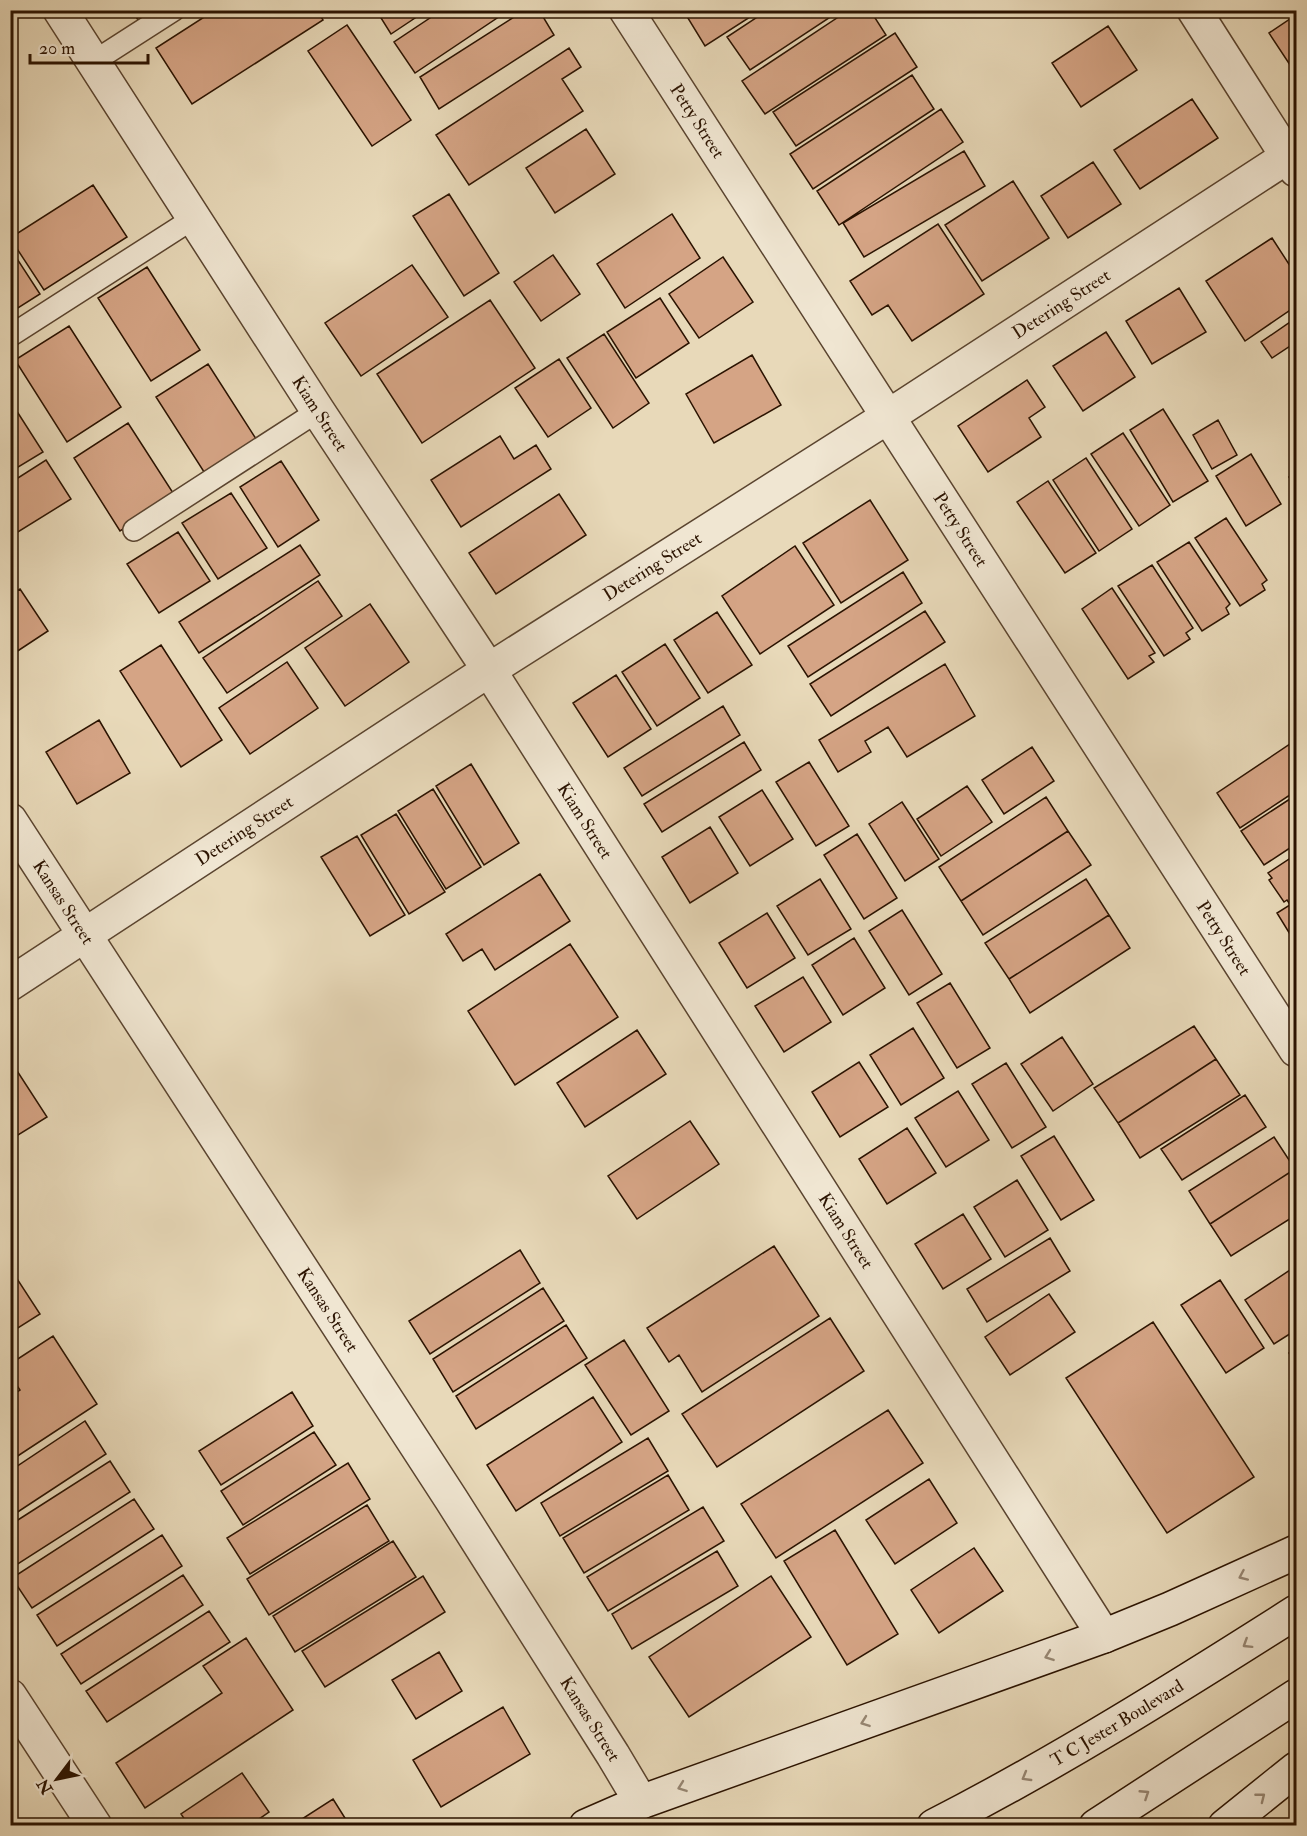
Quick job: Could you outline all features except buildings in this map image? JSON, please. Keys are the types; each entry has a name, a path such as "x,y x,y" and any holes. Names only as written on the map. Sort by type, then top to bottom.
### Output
{"street":[{"name":"Kiam Street","path":"60,10 318,411 489,670 1104,1636"},
{"name":"Petty Street","path":"626,10 1296,1050"},
{"path":"1194,10 1294,160"},
{"name":"Detering Street","path":"10,984 489,670 1294,160"},
{"name":"Kansas Street","path":"10,820 451,1498 641,1802"},
{"path":"586,1826 641,1802 1104,1636 1296,1552"},
{"name":"T C Jester Boulevard","path":"934,1826 998,1793 1147,1707 1296,1612"},
{"path":"10,1696 95,1826"},
{"path":"1096,1826 1296,1696"},
{"path":"1225,1825 1296,1769"}],"lane":[{"path":"93,62 174,10"},
{"path":"10,336 194,218"},
{"path":"134,530 318,411"}]}
